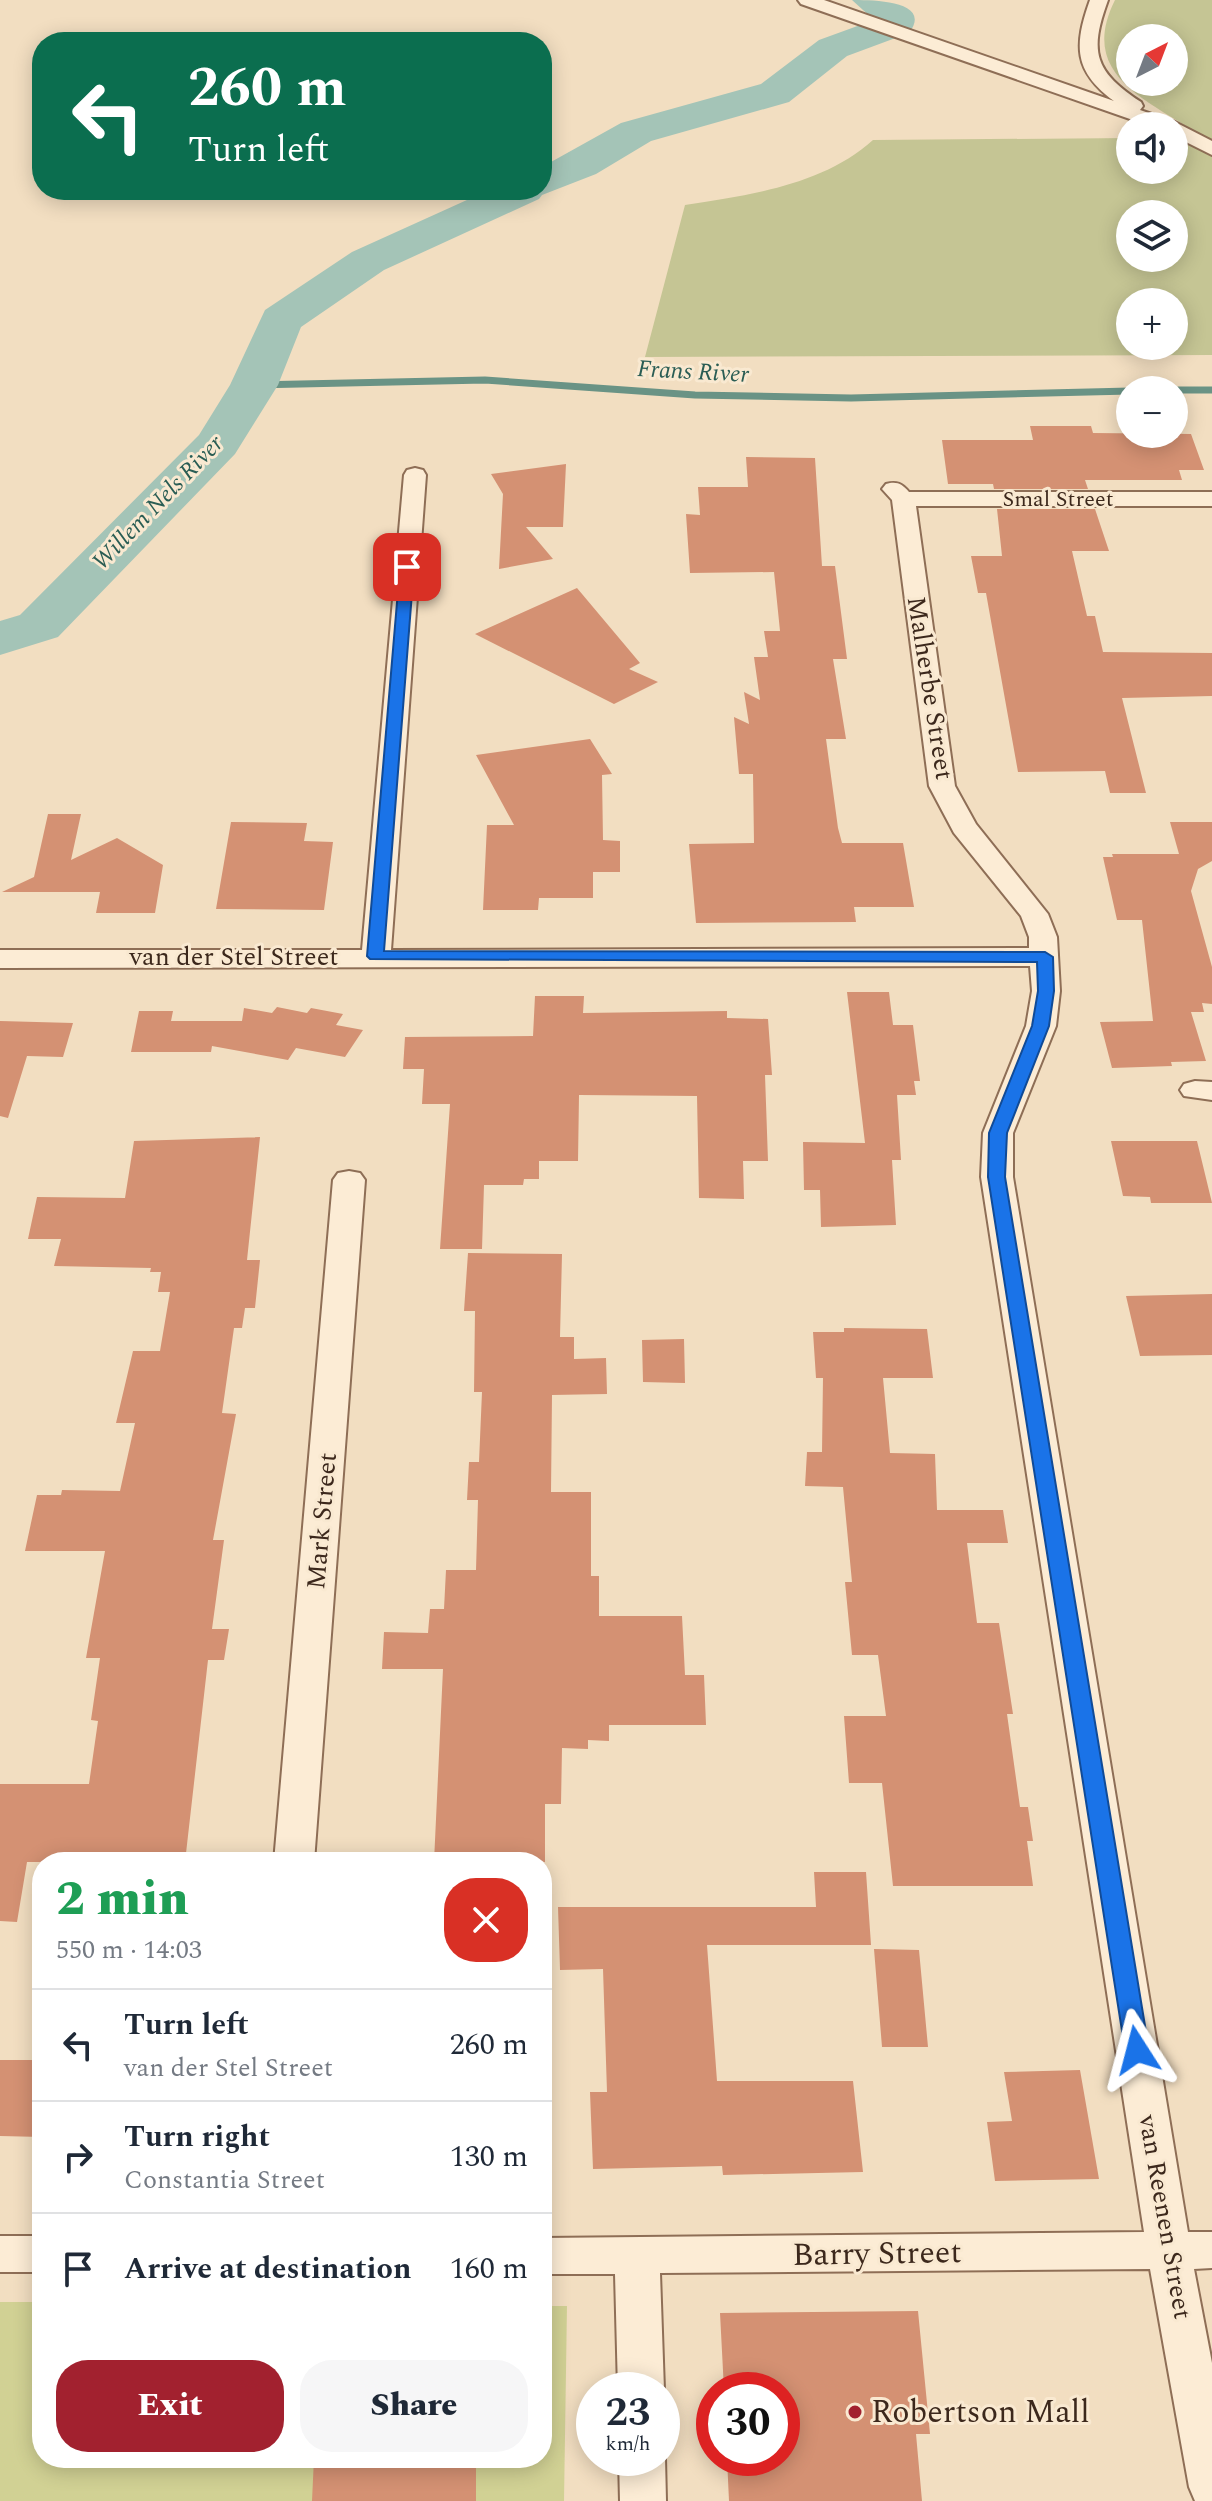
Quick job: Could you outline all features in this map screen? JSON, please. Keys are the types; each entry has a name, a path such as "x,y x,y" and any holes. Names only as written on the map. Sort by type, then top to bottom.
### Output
{"street":[{"path":"807,0 1126,112"},
{"path":"1099,0 1088,27 1085,46 1095,74 1105,87 1146,112"},
{"path":"1188,136 1212,149"},
{"path":"376,956 415,475"},
{"name":"Smal Street","path":"898,494 1212,499"},
{"name":"Malherbe Street","path":"898,494 942,786 964,827 1034,914 1043,937 1045,957"},
{"name":"van der Stel Street","path":"0,959 1045,957"},
{"name":"van Reenen Street","path":"1045,957 1046,991 1041,1026 998,1133 997,1177 1169,2250 1212,2487"},
{"name":"Mark Street","path":"295,1852 349,1180"},
{"name":"Barry Street","path":"552,2256 1212,2250"},
{"path":"0,2254 32,2254"},
{"path":"637,2257 640,2372"},
{"path":"642,2476 643,2501"}],"green space":[{"path":"1115,0 1212,0 1212,355 1188,355 1188,288 1116,288 1116,355 645,357 685,205 760,192 809,178 832,168 873,140 1116,138 1116,184 1188,184 1188,112 1164,112 1140,96 1188,96 1188,24 1116,24 1116,73 1104,44 1106,24"},
{"path":"0,2302 32,2302 32,2468 552,2468 552,2306 567,2306 564,2501 0,2501"}],"building":[{"path":"1030,426 1091,426 1093,433 1116,433 1116,448 1188,448 1188,434 1191,434 1204,470 1179,470 1182,480 1085,480 1088,489 994,489 993,484 948,484 942,440 1033,440"},
{"path":"746,457 815,458 822,566 835,566 847,659 833,659 846,739 826,739 838,828 842,843 903,843 914,907 854,907 856,922 696,923 689,844 754,843 753,774 739,774 734,717 749,724 744,692 760,700 754,657 768,657 764,631 780,631 774,572 690,573 686,514 700,515 698,487 748,487"},
{"path":"566,464 563,527 526,527 553,559 499,569 503,494 491,474"},
{"path":"997,509 1095,509 1109,551 1072,551 1087,616 1095,616 1103,652 1212,653 1212,696 1122,698 1146,793 1110,793 1105,771 1018,772 986,593 978,593 971,556 1002,556"},
{"path":"577,588 640,663 629,669 658,682 614,704 475,634"},
{"path":"590,739 612,774 602,775 603,840 620,841 620,872 593,872 593,898 539,898 538,910 483,910 487,825 514,825 476,755"},
{"path":"48,814 81,814 71,860 117,838 163,865 155,913 96,913 100,892 2,892 34,877"},
{"path":"231,822 307,823 304,841 333,842 324,910 216,909"},
{"path":"1170,822 1212,822 1212,861 1198,869 1191,891 1212,967 1212,1004 1202,1003 1204,1012 1191,1012 1206,1061 1171,1062 1172,1066 1112,1068 1100,1022 1153,1021 1142,920 1117,920 1103,857 1113,857 1112,854 1179,854"},
{"path":"847,992 889,992 893,1025 913,1025 920,1081 914,1081 916,1095 897,1095 901,1160 892,1160 896,1225 821,1227 820,1190 804,1190 803,1142 865,1143"},
{"path":"535,996 584,996 583,1013 727,1011 727,1018 768,1019 772,1075 765,1075 768,1161 743,1161 744,1199 699,1198 697,1096 579,1095 578,1161 539,1161 539,1179 524,1179 523,1185 484,1185 482,1249 440,1249 450,1104 422,1104 424,1069 403,1069 405,1037 533,1036"},
{"path":"277,1007 307,1013 311,1008 343,1014 336,1025 363,1030 345,1057 296,1048 288,1060 212,1046 211,1052 131,1052 139,1011 173,1011 171,1021 242,1021 244,1008 272,1013"},
{"path":"0,1021 73,1023 63,1057 27,1056 8,1118 0,1116"},
{"path":"260,1137 247,1260 260,1260 255,1308 245,1308 242,1328 234,1328 222,1413 236,1414 213,1540 224,1540 212,1629 229,1629 224,1660 208,1660 186,1852 32,1852 32,1862 27,1862 17,1922 0,1921 0,1784 89,1784 98,1721 91,1720 100,1658 86,1658 105,1551 25,1551 37,1495 61,1495 62,1490 120,1491 135,1423 116,1423 133,1351 160,1351 170,1292 158,1292 161,1272 150,1272 151,1268 54,1266 61,1239 28,1239 37,1197 125,1198 134,1141"},
{"path":"1111,1141 1197,1141 1212,1203 1151,1203 1150,1197 1123,1196"},
{"path":"468,1253 562,1254 560,1337 574,1337 574,1359 606,1358 607,1394 552,1395 551,1492 591,1492 591,1576 599,1576 599,1616 682,1616 685,1675 704,1675 706,1725 609,1725 609,1741 588,1740 588,1749 562,1748 561,1804 545,1804 545,1852 434,1852 443,1669 382,1669 384,1632 428,1633 430,1609 444,1609 446,1570 476,1570 478,1500 467,1500 469,1462 479,1462 482,1392 474,1392 475,1311 464,1311"},
{"path":"1212,1294 1212,1355 1140,1356 1126,1296"},
{"path":"844,1328 927,1329 933,1378 883,1378 890,1453 935,1454 937,1510 1003,1510 1008,1543 967,1543 977,1623 999,1623 1013,1714 1007,1714 1020,1807 1028,1807 1033,1841 1027,1841 1033,1886 893,1886 882,1783 849,1783 844,1716 886,1716 878,1655 852,1655 845,1582 852,1582 843,1487 805,1486 807,1452 822,1452 823,1378 816,1378 813,1332 844,1332"},
{"path":"684,1339 685,1383 643,1382 642,1340"},
{"path":"814,1872 866,1872 871,1945 707,1945 717,2081 853,2081 863,2172 723,2175 722,2166 593,2169 590,2092 607,2092 603,1969 560,1970 558,1907 816,1907"},
{"path":"874,1949 919,1950 928,2047 882,2047"},
{"path":"0,2060 32,2060 32,2137 0,2136"},
{"path":"1080,2070 1099,2179 995,2181 987,2122 1012,2121 1004,2072"},
{"name":"Robertson Mall","path":"918,2311 930,2434 916,2434 922,2501 729,2501 728,2476 800,2476 800,2372 723,2372 720,2313"},
{"path":"314,2468 476,2468 476,2501 312,2501"}],"waterway":[{"name":"Willem Nels River","path":"552,178 581,165 636,132 775,93 833,48 895,25 895,17 871,0"},
{"name":"Willem Nels River","path":"0,639 39,626 218,444 254,385 281,320 368,261 502,200"},
{"name":"Frans River","path":"254,385 485,380 695,395 851,398 1116,391"},
{"name":"Frans River","path":"1188,390 1212,390"}],"place":[{"name":"Robertson Mall","path":"855,2412"}],"route":[{"path":"407,567 376,956 1045,957 1046,991 1041,1026 998,1133 997,1177 1137,2050"}]}
